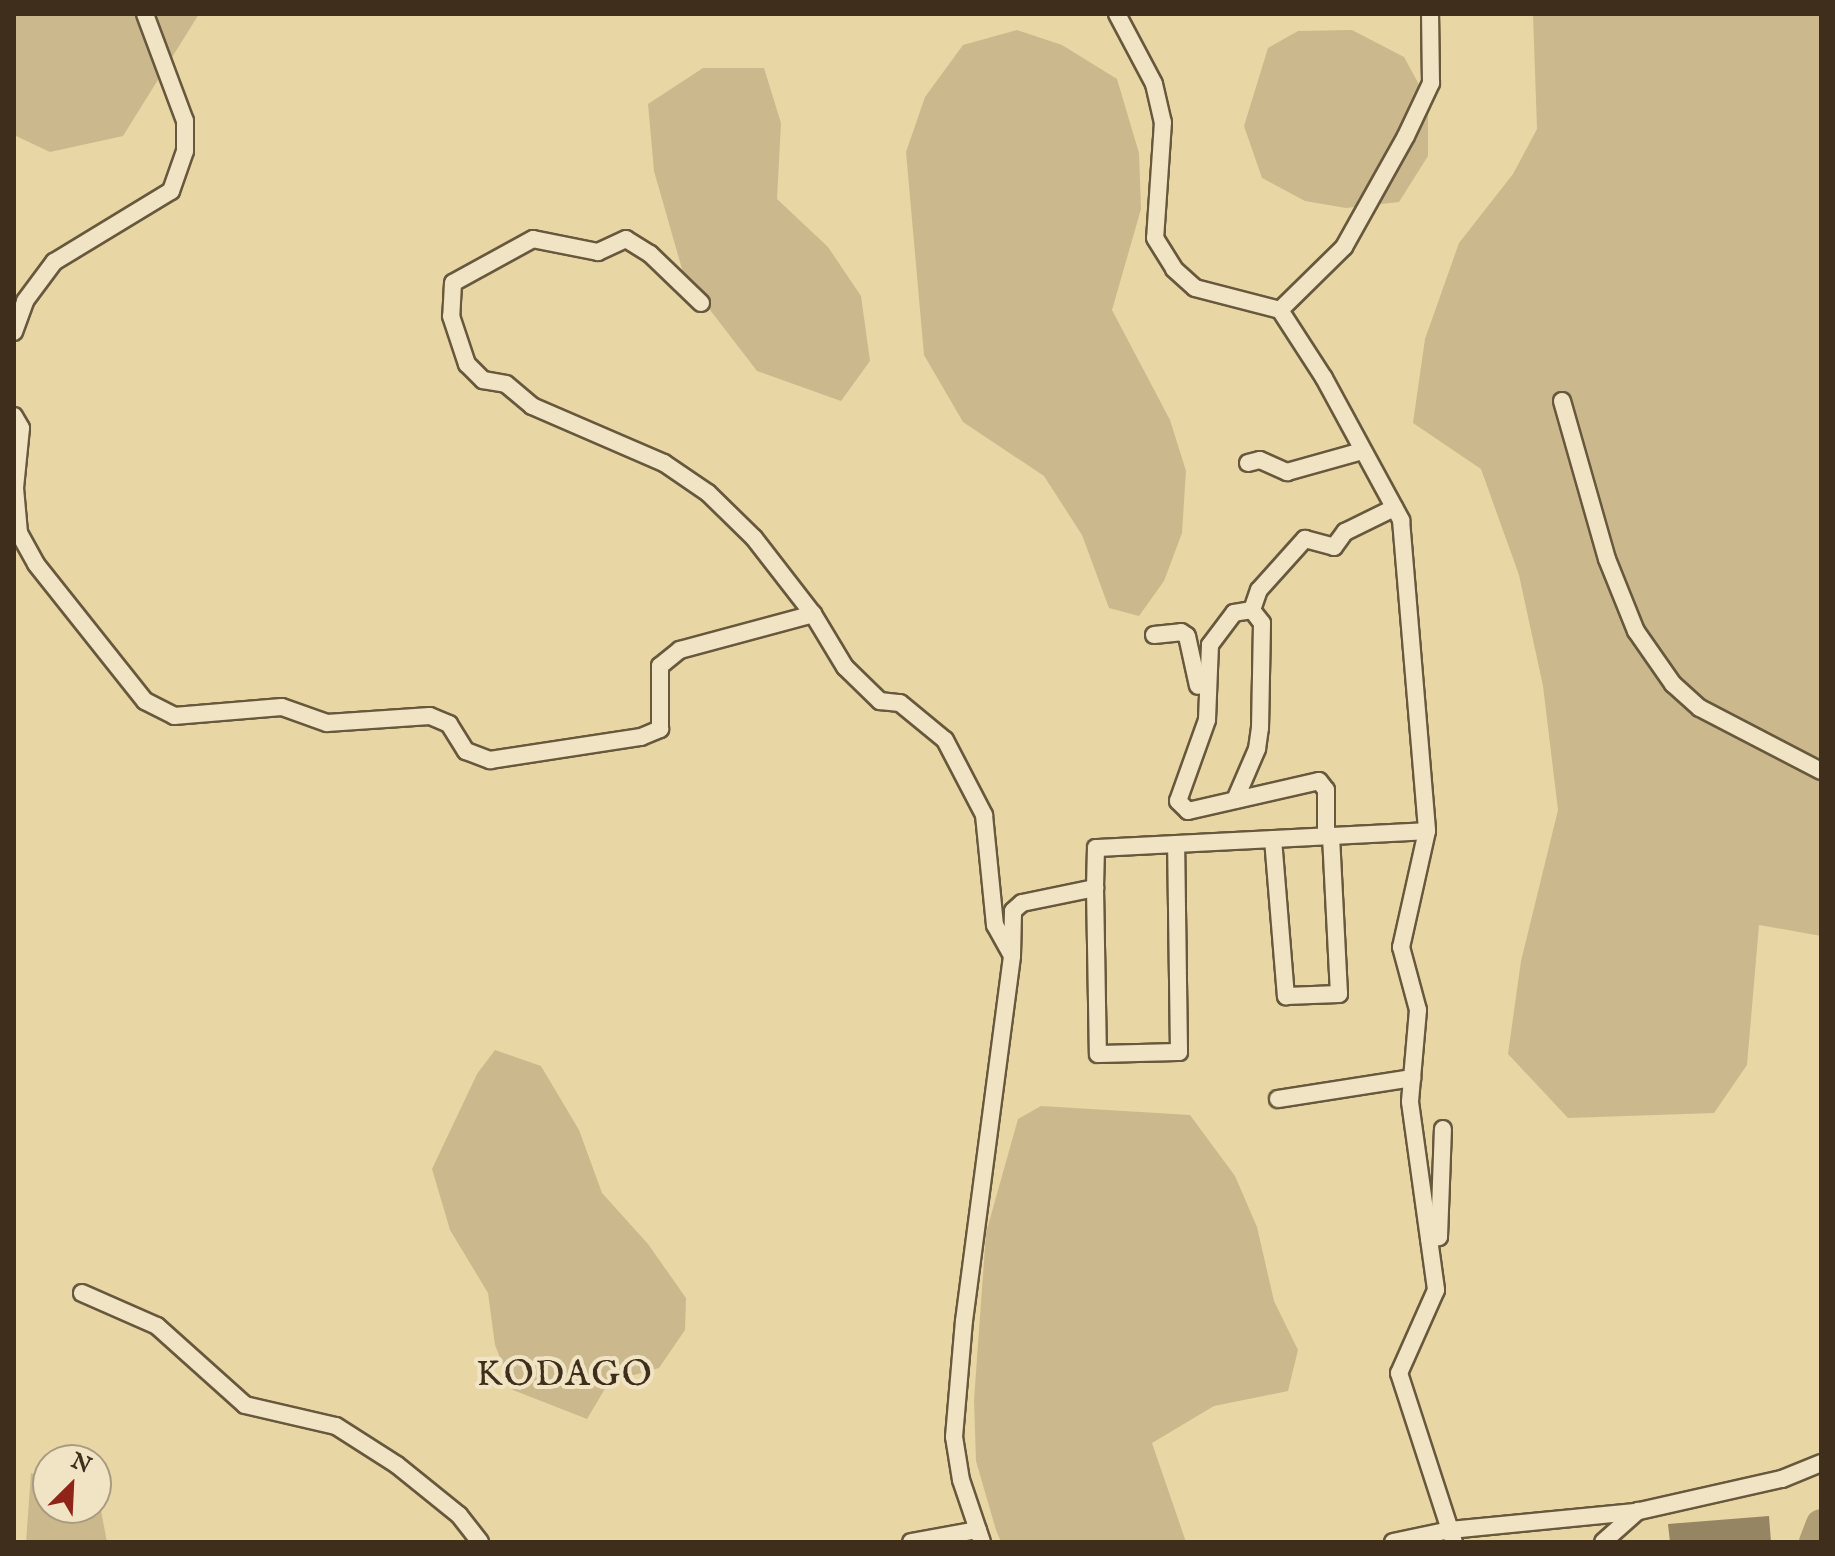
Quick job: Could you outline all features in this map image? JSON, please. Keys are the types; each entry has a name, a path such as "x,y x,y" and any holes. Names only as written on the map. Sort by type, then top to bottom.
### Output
{"street":[{"path":"14,332 25,301 54,262 171,191 185,151 185,121 145,14"},
{"path":"1117,14 1154,84 1163,122 1155,238 1174,269 1195,288 1280,310 1401,520 1419,697 1427,831 1401,947 1418,1010 1410,1102 1436,1290 1399,1373 1452,1536"},
{"path":"1280,310 1344,247 1406,136 1431,83 1430,14"},
{"path":"701,303 650,254 626,239 598,252 533,239 453,283 451,316 467,364 483,380 506,384 532,406 664,463 708,493 754,538 813,614 845,667 880,701 900,703 945,740 984,815 995,925 1012,956"},
{"path":"1562,401 1607,559 1636,631 1673,684 1700,708 1821,771"},
{"path":"14,416 21,428 15,488 19,533 36,564 145,701 174,716 282,707 327,723 430,716 449,724 466,751 490,760 641,737 660,729 660,666 680,650 813,614"},
{"path":"1248,463 1260,460 1287,472 1362,451"},
{"path":"1252,610 1259,590 1305,539 1334,547 1345,532 1394,508"},
{"path":"1252,610 1234,613 1210,645 1204,728 1178,801 1188,811 1319,781 1326,790 1339,994 1286,996 1273,839"},
{"path":"1235,800 1257,749 1260,728 1262,623 1252,610"},
{"path":"1154,635 1181,632 1187,636 1204,728"},
{"path":"1176,844 1179,1052 1098,1054 1096,848 1427,831"},
{"path":"911,1542 980,1536 954,1437 964,1321 1012,956 1013,911 1022,903 1095,888"},
{"path":"1278,1099 1412,1078"},
{"path":"1429,1239 1439,1237 1443,1129"},
{"path":"82,1293 157,1326 245,1405 336,1426 459,1515 480,1542"},
{"path":"1393,1542 1638,1511 1782,1479 1821,1463"},
{"path":"1603,1542 1638,1511"}],"shaded area":[{"path":"14,14 199,14 123,136 50,152 14,135"},
{"path":"1533,14 1821,14 1821,936 1759,925 1747,1065 1714,1113 1568,1118 1508,1054 1521,961 1558,810 1543,686 1519,575 1481,469 1413,423 1425,339 1459,243 1513,174 1537,129"},
{"path":"1017,30 1062,45 1117,79 1139,153 1141,209 1112,310 1170,420 1186,471 1182,533 1164,581 1139,616 1109,608 1082,535 1044,476 963,422 924,355 906,152 925,97 963,45"},
{"path":"1352,30 1404,57 1428,101 1428,156 1399,202 1346,208 1305,201 1262,178 1244,126 1268,48 1298,31"},
{"path":"703,68 764,68 781,123 777,199 828,247 861,296 870,361 841,401 757,371 684,276 654,171 648,104"},
{"path":"495,1050 541,1066 579,1130 602,1193 648,1244 686,1298 685,1330 659,1368 609,1382 587,1419 513,1390 495,1345 488,1293 450,1230 432,1169 477,1074"},
{"path":"1041,1106 1190,1115 1235,1176 1257,1227 1274,1301 1298,1350 1288,1391 1214,1406 1152,1443 1186,1542 1001,1542 996,1530 976,1461 974,1400 986,1233 1018,1119"},
{"path":"31,1473 32,1524 104,1524 107,1542 26,1542"}],"building":[{"path":"1769,1516 1771,1542 1670,1542 1668,1524"}],"waterway":[{"path":"1814,1542 1821,1524"}],"district":[{"name":"KODAGO","path":"565,1376"}]}
